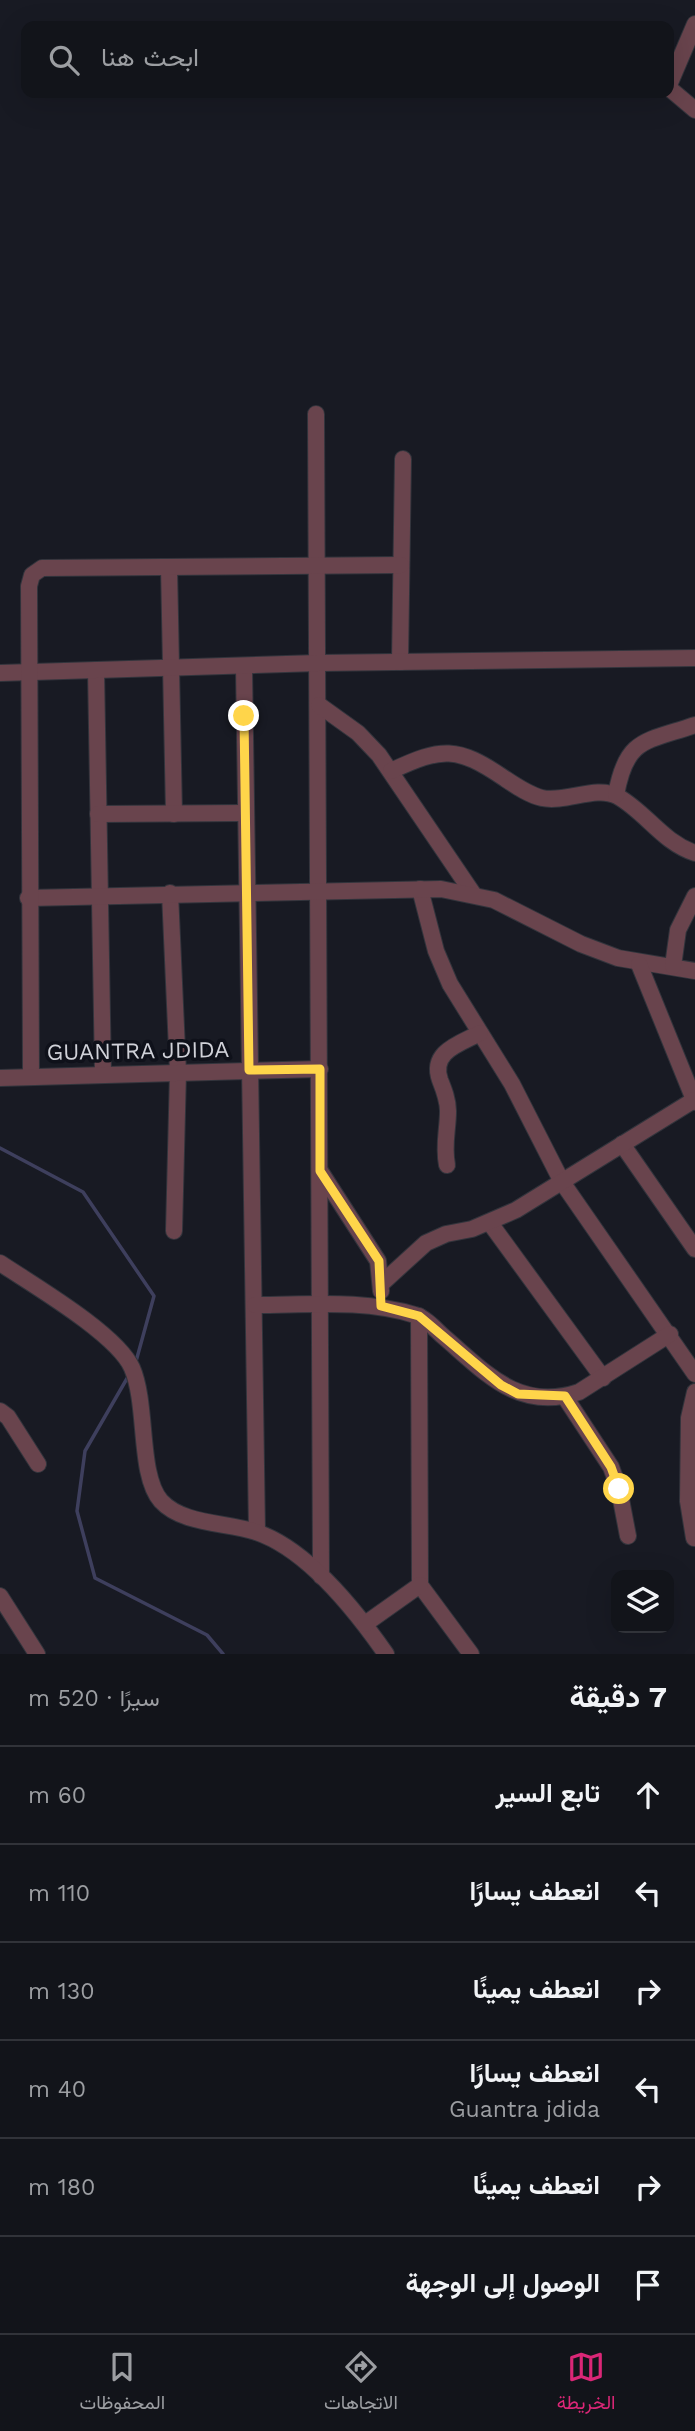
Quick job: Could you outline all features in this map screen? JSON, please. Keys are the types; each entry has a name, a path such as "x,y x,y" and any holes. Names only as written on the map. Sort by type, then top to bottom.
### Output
{"street":[{"path":"674,80 687,64 695,24"},
{"path":"674,91 695,110"},
{"path":"316,414 321,1576"},
{"path":"400,662 403,459"},
{"path":"31,1076 27,671 29,586 32,576 42,568 401,565"},
{"path":"169,567 173,814"},
{"path":"0,673 244,668 318,663 695,658"},
{"path":"244,668 257,1532"},
{"path":"96,670 103,1074"},
{"path":"319,705 358,733 391,771 474,895"},
{"path":"616,795 620,769 635,747 695,725"},
{"path":"391,771 439,752 459,753 478,760 540,798 552,800 602,793 616,795 668,840 695,853"},
{"path":"98,814 245,813"},
{"path":"28,898 420,888 494,900 581,944 639,964 673,966 695,971"},
{"path":"420,888 436,951 450,984 512,1084 562,1182 670,1334 695,1374"},
{"path":"170,893 178,1072 174,1231"},
{"path":"673,966 678,930 695,896"},
{"path":"381,1284 426,1243 489,1223 562,1182 694,1101 639,964"},
{"path":"447,1165 443,1147 448,1110 437,1069 438,1062 442,1054 480,1033"},
{"name":"GUANTRA JDIDA","path":"0,1078 320,1069"},
{"path":"622,1144 695,1249"},
{"path":"320,1171 374,1253 381,1284 381,1306"},
{"path":"489,1223 603,1378"},
{"path":"0,1263 104,1335 131,1366 145,1426 148,1468 154,1491 163,1502 188,1516 257,1532 286,1549 321,1576 365,1624 386,1654"},
{"path":"255,1305 381,1306 419,1316 501,1385 518,1394 565,1396 603,1378 670,1334"},
{"path":"419,1316 420,1585 471,1654"},
{"path":"694,1538 688,1501 689,1418 695,1392"},
{"path":"565,1396 611,1467 619,1489 628,1536"},
{"path":"0,1411 8,1417 38,1464"},
{"path":"365,1624 420,1585"},
{"path":"0,1596 37,1654"}],"waterway":[{"path":"0,1148 83,1192 154,1296 135,1365"},
{"path":"129,1375 85,1451 77,1511 95,1578 207,1635 223,1654"}],"route":[{"path":"244,716 249,1070 320,1069 320,1171 379,1261 381,1306 419,1316 501,1385 518,1394 565,1396 611,1467 619,1489"}]}
